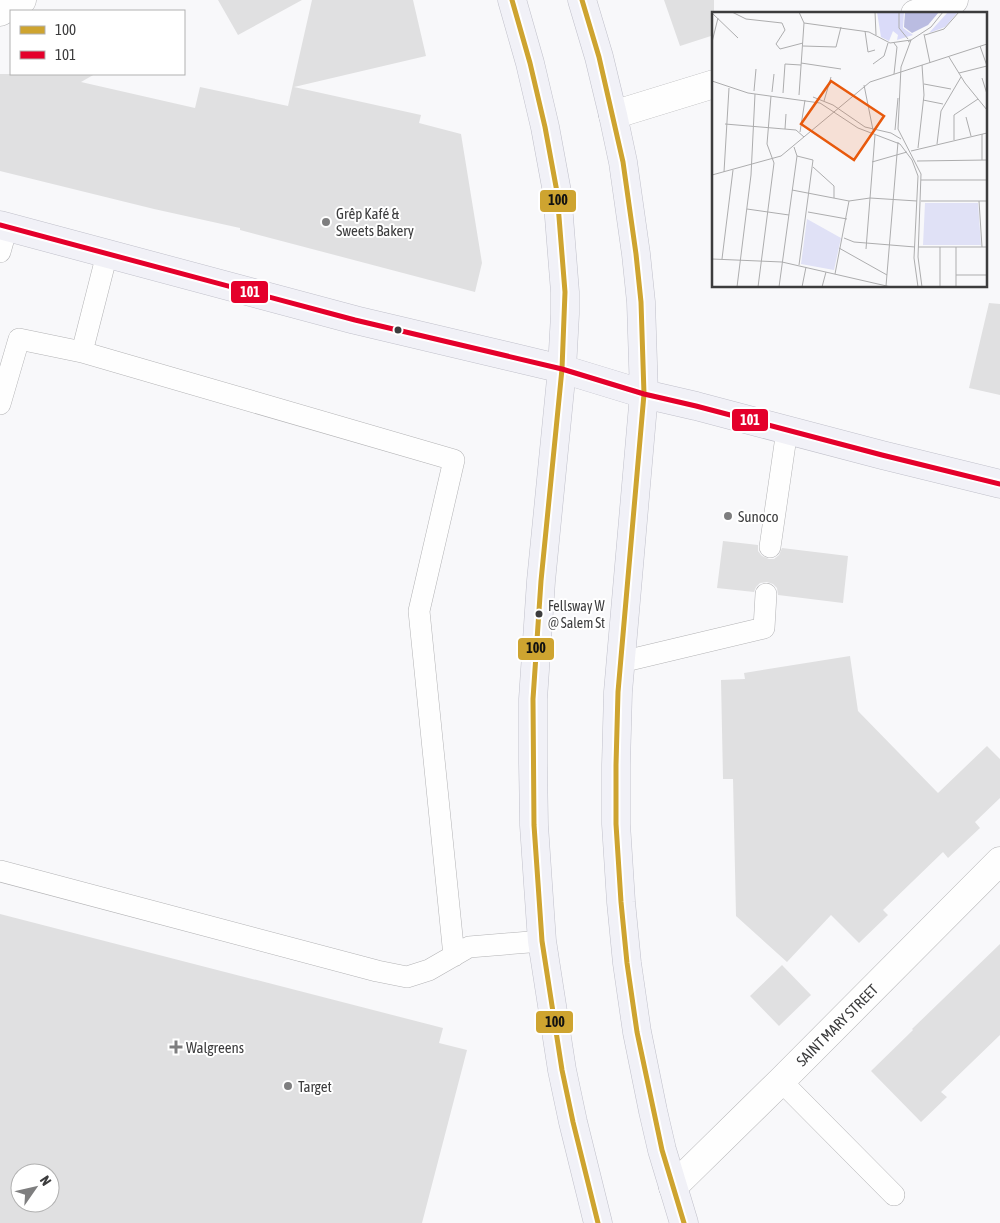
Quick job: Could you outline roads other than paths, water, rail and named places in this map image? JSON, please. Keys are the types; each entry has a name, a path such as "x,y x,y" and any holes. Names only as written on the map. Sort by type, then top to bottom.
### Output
{"main road":[{"path":"512,0 530,63 545,127 557,192 565,292 562,368 541,581 533,700 534,825 542,941 562,1070 598,1223"},
{"path":"582,0 599,58 623,162 641,302 644,394 618,701 616,814 621,902 637,1032 653,1111 684,1223"},
{"path":"2,235 107,254 355,320 562,368 644,394 1000,484"}],"street":[{"path":"0,12 22,0"},
{"path":"921,12 954,0"},
{"path":"613,115 712,85"},
{"name":"SAINT MARY STREET","path":"673,1187 1000,861"}],"lane":[{"path":"82,352 107,254"},
{"path":"0,404 19,339 82,352 454,460 419,611 454,956"},
{"path":"770,547 788,430"},
{"path":"621,662 764,628 766,594"},
{"path":"0,871 377,971 407,977 429,970 469,947 542,941"},
{"path":"781,1081 894,1195"}],"place":[{"name":"Grêp Kafé & Sweets Bakery","path":"326,222"},
{"name":"Sunoco","path":"728,516"},
{"name":"Fellsway W @ Salem St","path":"539,614"},
{"name":"Walgreens","path":"176,1047"},
{"name":"Target","path":"288,1086"}]}
